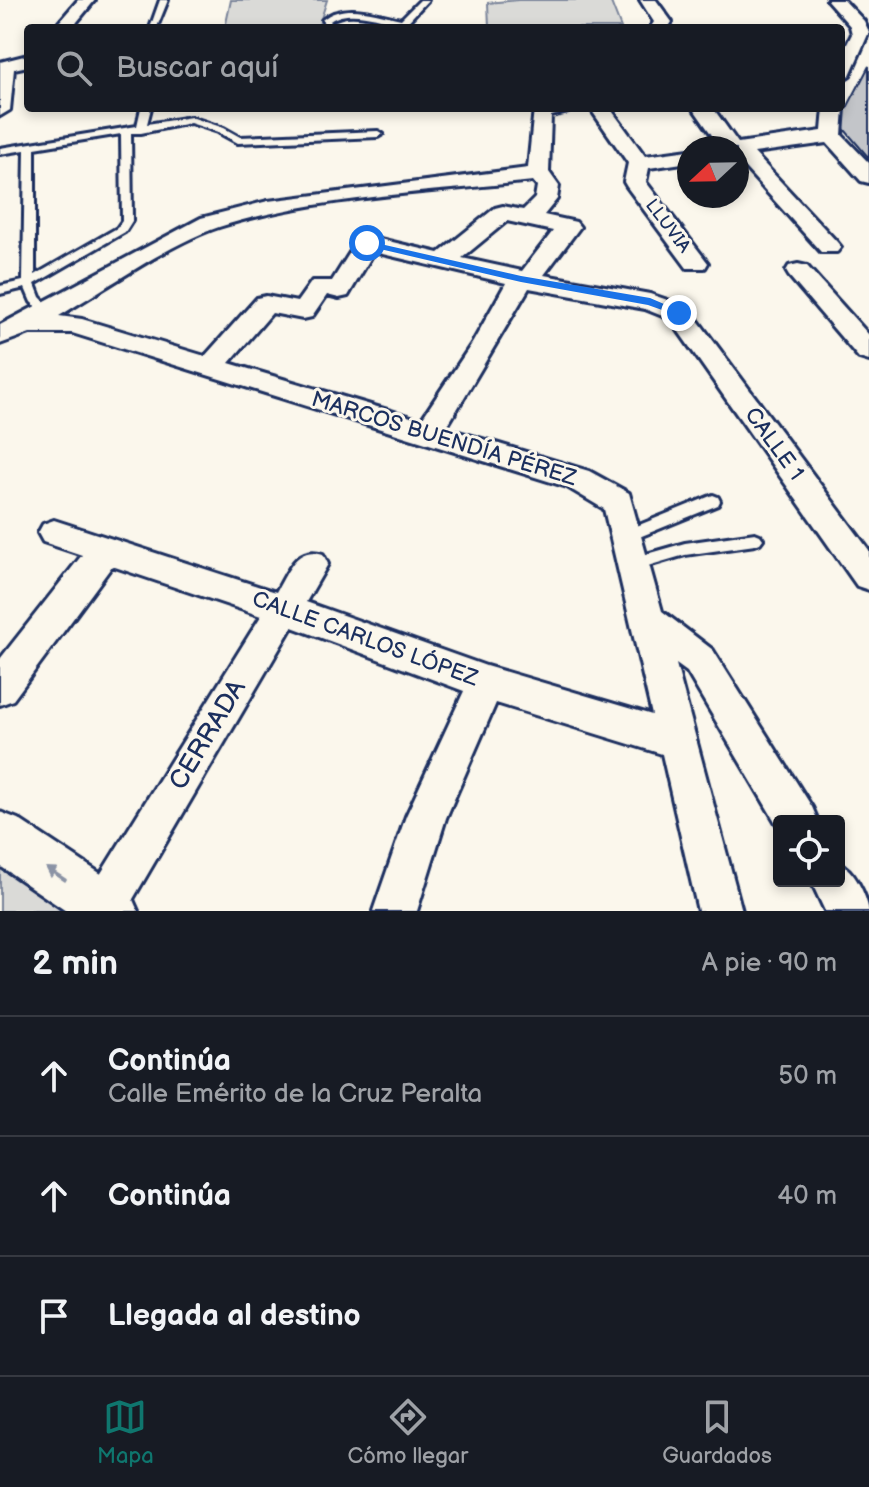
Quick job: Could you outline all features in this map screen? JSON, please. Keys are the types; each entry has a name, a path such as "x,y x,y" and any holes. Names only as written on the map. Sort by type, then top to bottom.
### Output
{"street":[{"path":"66,24 87,0"},
{"path":"648,0 662,24"},
{"path":"835,0 858,25 861,34 845,67"},
{"path":"0,110 4,66 24,61"},
{"path":"538,172 541,112"},
{"name":"LLUVIA","path":"603,112 639,163 635,182 696,263"},
{"path":"706,112 726,136"},
{"path":"834,112 832,136 869,176"},
{"path":"749,147 832,136"},
{"path":"639,163 677,158"},
{"path":"749,163 829,247"},
{"path":"529,218 546,199 548,186 538,172"},
{"path":"25,324 178,237 209,223 268,208 538,172"},
{"path":"428,433 525,279 568,227 503,213 445,260"},
{"path":"211,366 266,304 303,311 321,286 339,290 367,243 525,279"},
{"path":"798,271 869,352"},
{"name":"CALLE 1","path":"525,279 650,302 679,313 869,576"},
{"name":"MARCOS BUENDÍA PÉREZ","path":"25,324 73,325 211,366 578,479 618,502 720,911"},
{"name":"CALLE CARLOS LÓPEZ","path":"54,533 284,609 433,661 486,683 677,741"},
{"path":"0,688 104,551"},
{"name":"CERRADA","path":"108,908 311,564"},
{"path":"647,619 700,661 794,815"},
{"path":"395,911 426,816 486,683"},
{"path":"0,837 108,908"},
{"path":"835,887 849,911"}],"lane":[{"path":"154,24 164,0"},
{"path":"401,24 424,0"},
{"path":"328,24 326,20 330,16 346,12 396,24"},
{"path":"141,130 145,112"},
{"path":"0,151 126,133 191,120 221,130 238,140 378,134"},
{"path":"0,290 29,283 121,230 127,221 126,133"},
{"path":"25,324 35,299 29,283 30,147"},
{"path":"630,550 713,501"},
{"path":"630,550 685,549 755,539"}],"shaded area":[{"path":"231,0 327,0 319,24 226,24"},
{"path":"610,0 619,24 489,24 488,3"},
{"path":"0,837 110,911 0,911"}],"building":[{"path":"869,66 869,158 839,123"}],"route":[{"path":"367,243 521,279 650,302 679,313"}]}
